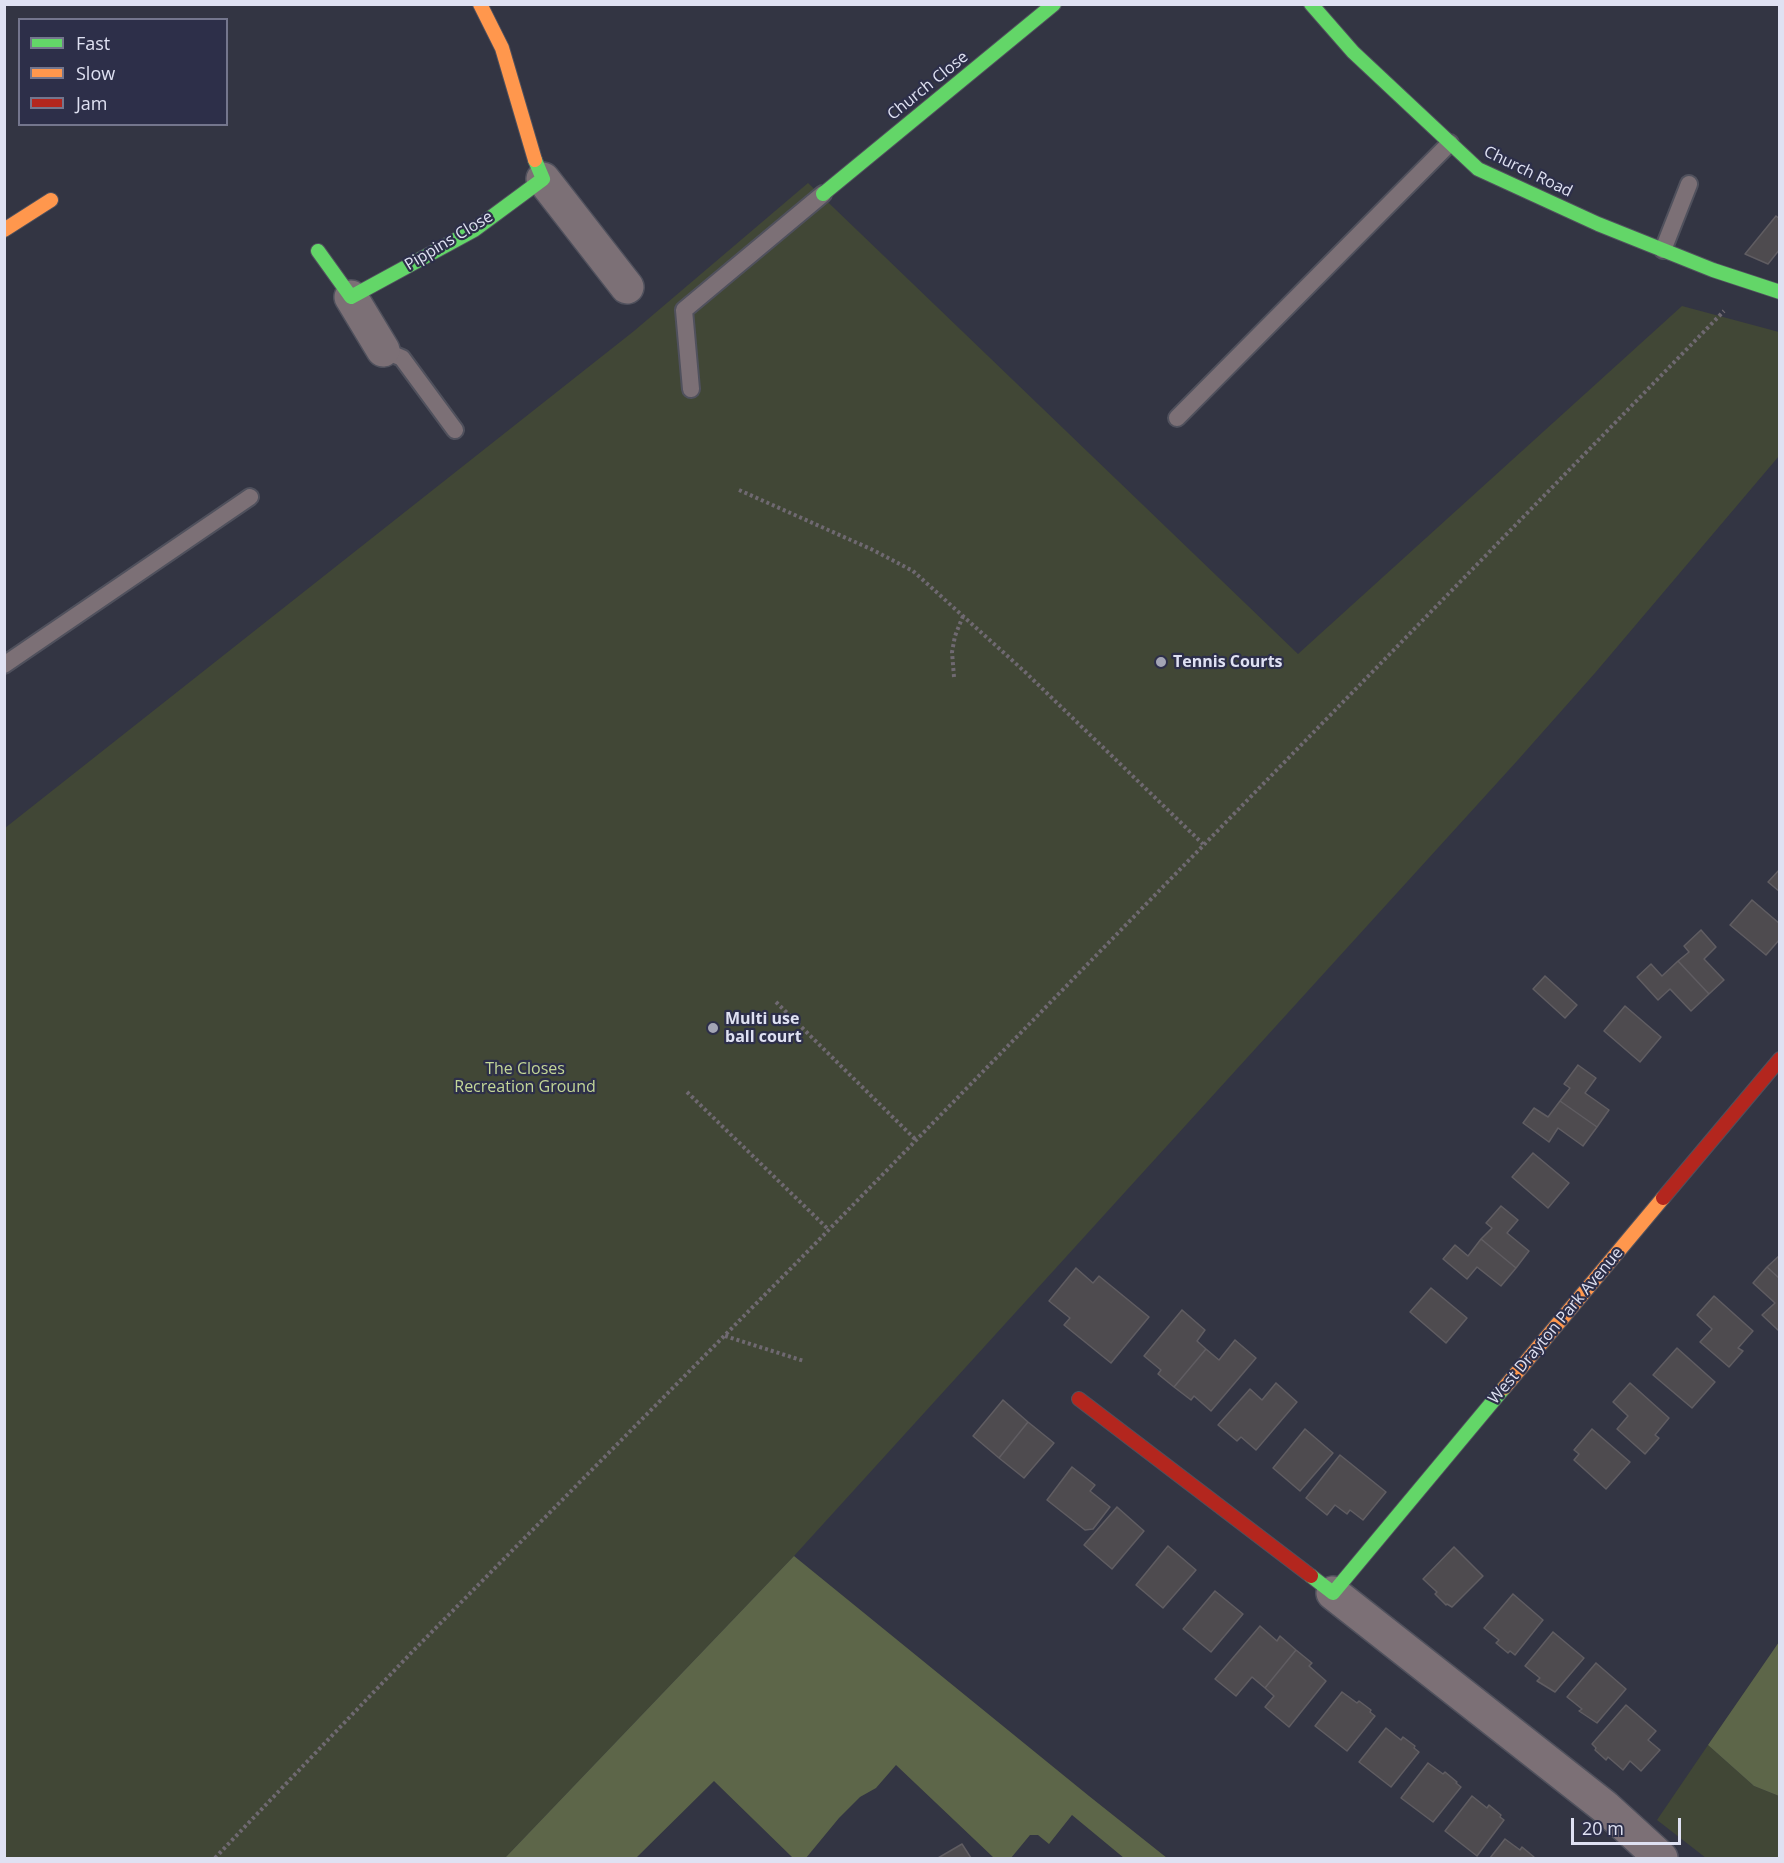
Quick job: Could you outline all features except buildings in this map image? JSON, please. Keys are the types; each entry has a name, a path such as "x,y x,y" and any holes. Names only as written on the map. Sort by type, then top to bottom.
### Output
{"street":[{"path":"480,4 502,48 534,158 543,179 627,286"},
{"name":"Church Close","path":"823,194 1054,4"},
{"name":"Church Road","path":"1311,4 1353,52 1478,169 1598,224 1713,270 1779,292"},
{"name":"Pippins Close","path":"351,297 474,230 543,179"},
{"path":"4,230 51,200"},
{"path":"318,251 351,297 383,350"},
{"name":"West Drayton Park Avenue","path":"1334,1593 1779,1059"},
{"path":"1079,1400 1334,1593 1605,1807 1661,1858"}],"lane":[{"path":"1177,418 1450,143"},
{"path":"1663,250 1689,184"},
{"path":"691,389 684,310 823,194"},
{"path":"383,350 402,358 455,430"},
{"path":"4,665 250,497"}],"path":[{"path":"215,1858 412,1652 829,1230 1751,282"},
{"path":"739,490 873,550 913,571 1024,671 1203,843"},
{"path":"954,677 952,652 955,636 963,616"},
{"path":"776,1002 916,1140"},
{"path":"687,1092 829,1230"},
{"path":"724,1336 804,1361"}],"green space":[{"name":"The Closes Recreation Ground","path":"808,183 1298,654 1682,306 1779,332 1779,456 1595,673 1517,761 794,1556 505,1858 5,1858 5,828 634,331"},
{"path":"794,1556 1167,1858 1124,1858 1072,1815 1049,1844 1038,1835 1030,1835 1011,1858 994,1858 896,1765 876,1788 860,1797 839,1818 806,1858 793,1858 714,1781 636,1858 505,1858"},
{"path":"1779,1642 1780,1796 1754,1786 1708,1745"},
{"path":"1708,1745 1754,1786 1779,1796 1779,1858 1706,1858 1657,1820"}],"traffic: fast":[{"path":"823,194 1054,4"},
{"path":"1311,4 1353,52 1478,169 1598,224 1713,270 1780,292"},
{"path":"318,251 351,297 474,230 543,179 535,160"},
{"path":"1311,1576 1333,1593 1504,1388"}],"traffic: slow":[{"path":"480,4 502,48 535,160"},
{"path":"4,230 51,200"},
{"path":"1504,1388 1663,1198"}],"traffic: jam":[{"path":"1663,1198 1780,1059"},
{"path":"1079,1399 1311,1576"}],"place":[{"name":"Tennis Courts","path":"1161,662"},
{"name":"Multi use ball court","path":"713,1028"}]}
